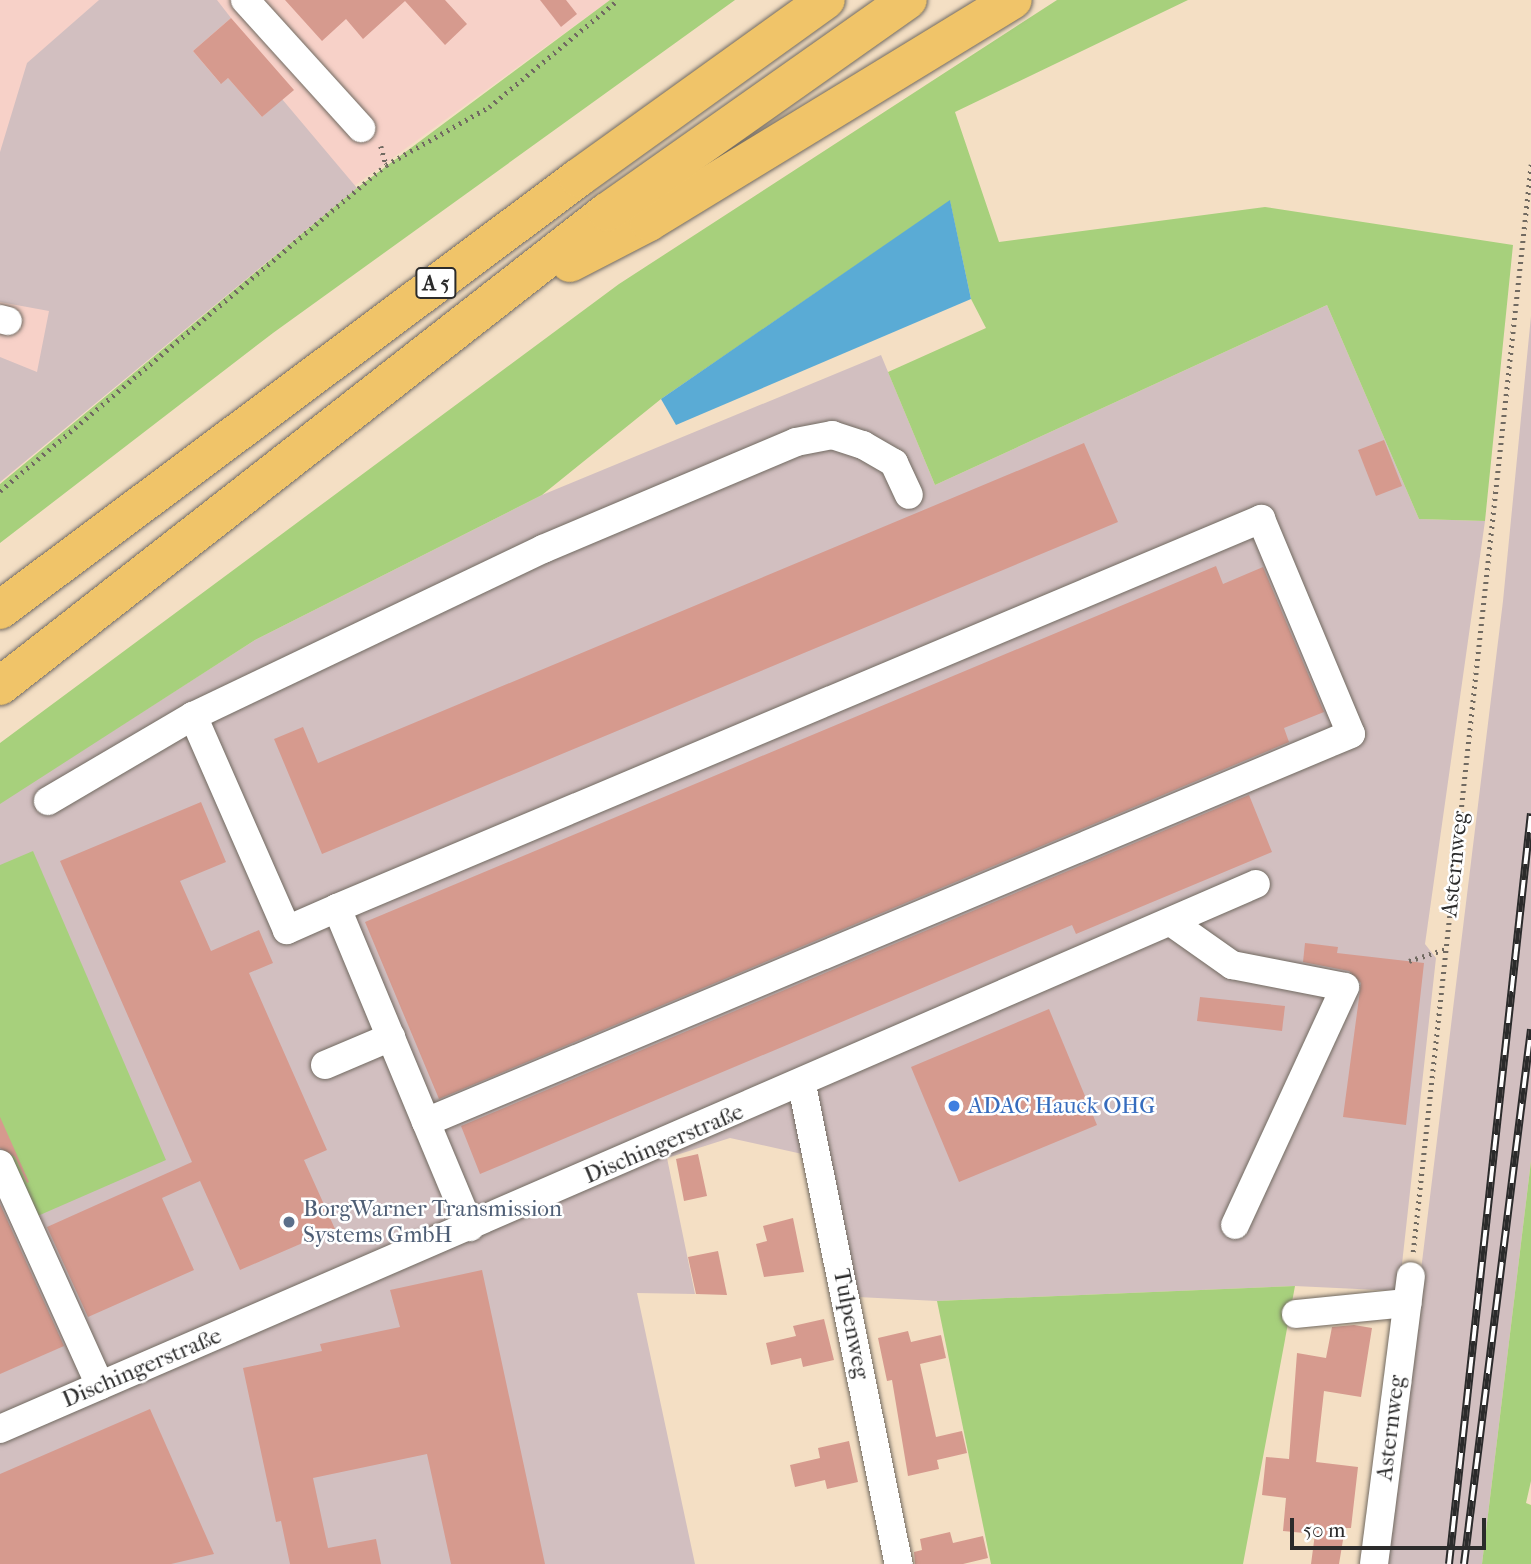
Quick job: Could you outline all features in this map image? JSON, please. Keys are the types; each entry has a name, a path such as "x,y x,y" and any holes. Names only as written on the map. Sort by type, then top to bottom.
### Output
{"highway":[{"name":"A 5","path":"0,610 578,178 826,0"},
{"name":"A 5","path":"0,687 607,212 908,0"},
{"path":"481,309 649,222 1012,0"}],"street":[{"path":"245,0 361,128"},
{"path":"48,802 193,716 542,549 796,442 832,435 863,444 894,463 909,495"},
{"path":"193,716 287,930 1261,519 1351,734 426,1122"},
{"name":"Dischingerstraße","path":"0,1429 802,1085 1256,884"},
{"path":"337,908 470,1227"},
{"path":"1171,922 1232,965 1345,987 1235,1225"},
{"path":"326,1065 391,1037"},
{"name":"Tulpenweg","path":"802,1085 899,1564"},
{"path":"0,1164 100,1385"},
{"path":"1296,1314 1409,1289"},
{"name":"Asternweg","path":"1374,1564 1409,1289"}],"path":[{"path":"0,491 386,165 489,107 618,0"},
{"name":"Asternweg","path":"1409,1289 1531,164"},
{"path":"1409,961 1446,949"}],"shaded area":[{"path":"0,0 610,0 332,202 0,483"},
{"path":"99,0 217,0 231,18 193,51 220,83 228,78 262,117 282,99 357,188 0,482 0,357 37,372 49,311 0,302 0,152 27,63"},
{"path":"1327,305 1419,519 1485,521 1425,944 1436,958 1399,1291 1295,1286 937,1301 858,1297 829,1160 730,1138 667,1158 695,1294 637,1293 695,1564 0,1564 0,803 255,640 542,495 881,355 935,485"},
{"path":"1531,316 1531,1161 1482,1564 1385,1564 1503,601"}],"green space":[{"path":"610,0 735,0 273,333 0,543 0,484 357,188"},
{"path":"1057,0 1188,0 955,112 999,242 1265,207 1513,245 1485,521 1419,519 1327,305 935,485 888,372 986,328 971,299 950,201 661,399 542,495 255,640 0,804 0,743 619,284"},
{"path":"33,851 166,1160 33,1218 0,1142 0,865"},
{"path":"1531,1161 1531,1481 1526,1503 1531,1505 1531,1564 1482,1564"},
{"path":"1295,1286 1243,1564 991,1564 937,1301"}],"water":[{"path":"950,200 971,299 676,425 661,399"}],"building":[{"path":"285,0 445,0 467,24 445,45 405,1 363,39 346,19 322,41"},
{"path":"540,0 566,0 577,14 561,27"},
{"path":"231,18 294,90 262,117 228,78 221,84 193,51"},
{"path":"1384,440 1402,486 1376,496 1358,450"},
{"path":"1084,443 1118,522 322,854 274,739 303,727 318,763"},
{"path":"1216,566 1223,584 1263,567 1324,712 1284,728 1289,742 439,1099 365,922"},
{"path":"1249,795 1272,852 1076,934 1072,925 480,1174 461,1126"},
{"path":"201,802 226,862 180,881 211,951 259,930 273,963 249,973 327,1150 304,1160 335,1229 240,1270 200,1181 162,1198 194,1270 88,1317 47,1227 192,1162 60,861"},
{"path":"1305,943 1338,947 1337,953 1424,963 1406,1125 1343,1117 1361,983 1349,971 1303,962"},
{"path":"1200,997 1285,1006 1282,1031 1197,1021"},
{"path":"1049,1009 1097,1125 959,1182 911,1067"},
{"path":"0,1117 29,1182 27,1183 15,1157 0,1148"},
{"path":"698,1154 707,1196 684,1201 676,1159"},
{"path":"0,1204 64,1346 0,1374"},
{"path":"793,1218 804,1272 764,1277 756,1244 767,1241 763,1226"},
{"path":"718,1251 727,1295 696,1294 688,1257"},
{"path":"482,1270 545,1564 451,1564 427,1454 313,1478 328,1548 376,1539 381,1564 290,1564 281,1521 276,1522 243,1368 322,1351 320,1344 400,1327 390,1290"},
{"path":"824,1319 834,1360 803,1367 801,1358 771,1365 766,1343 796,1336 793,1326"},
{"path":"1354,1325 1372,1328 1361,1397 1324,1391 1316,1462 1358,1467 1351,1528 1345,1528 1339,1564 1311,1564 1315,1534 1283,1531 1286,1498 1262,1495 1266,1457 1289,1459 1297,1353 1326,1358 1332,1327"},
{"path":"908,1331 911,1342 941,1335 946,1358 920,1364 936,1437 962,1431 967,1453 937,1460 939,1469 908,1476 892,1380 887,1381 878,1338"},
{"path":"150,1409 214,1554 171,1564 0,1564 0,1474"},
{"path":"849,1441 858,1482 827,1489 825,1480 795,1487 790,1465 820,1458 818,1448"},
{"path":"950,1532 953,1543 983,1536 988,1558 963,1564 915,1564 914,1552 922,1550 920,1539"}],"railway":[{"path":"1449,1564 1531,813"},
{"path":"1464,1564 1531,1029"}],"place":[{"name":"ADAC Hauck OHG","path":"954,1106"},
{"name":"BorgWarner Transmission Systems GmbH","path":"289,1222"}]}
